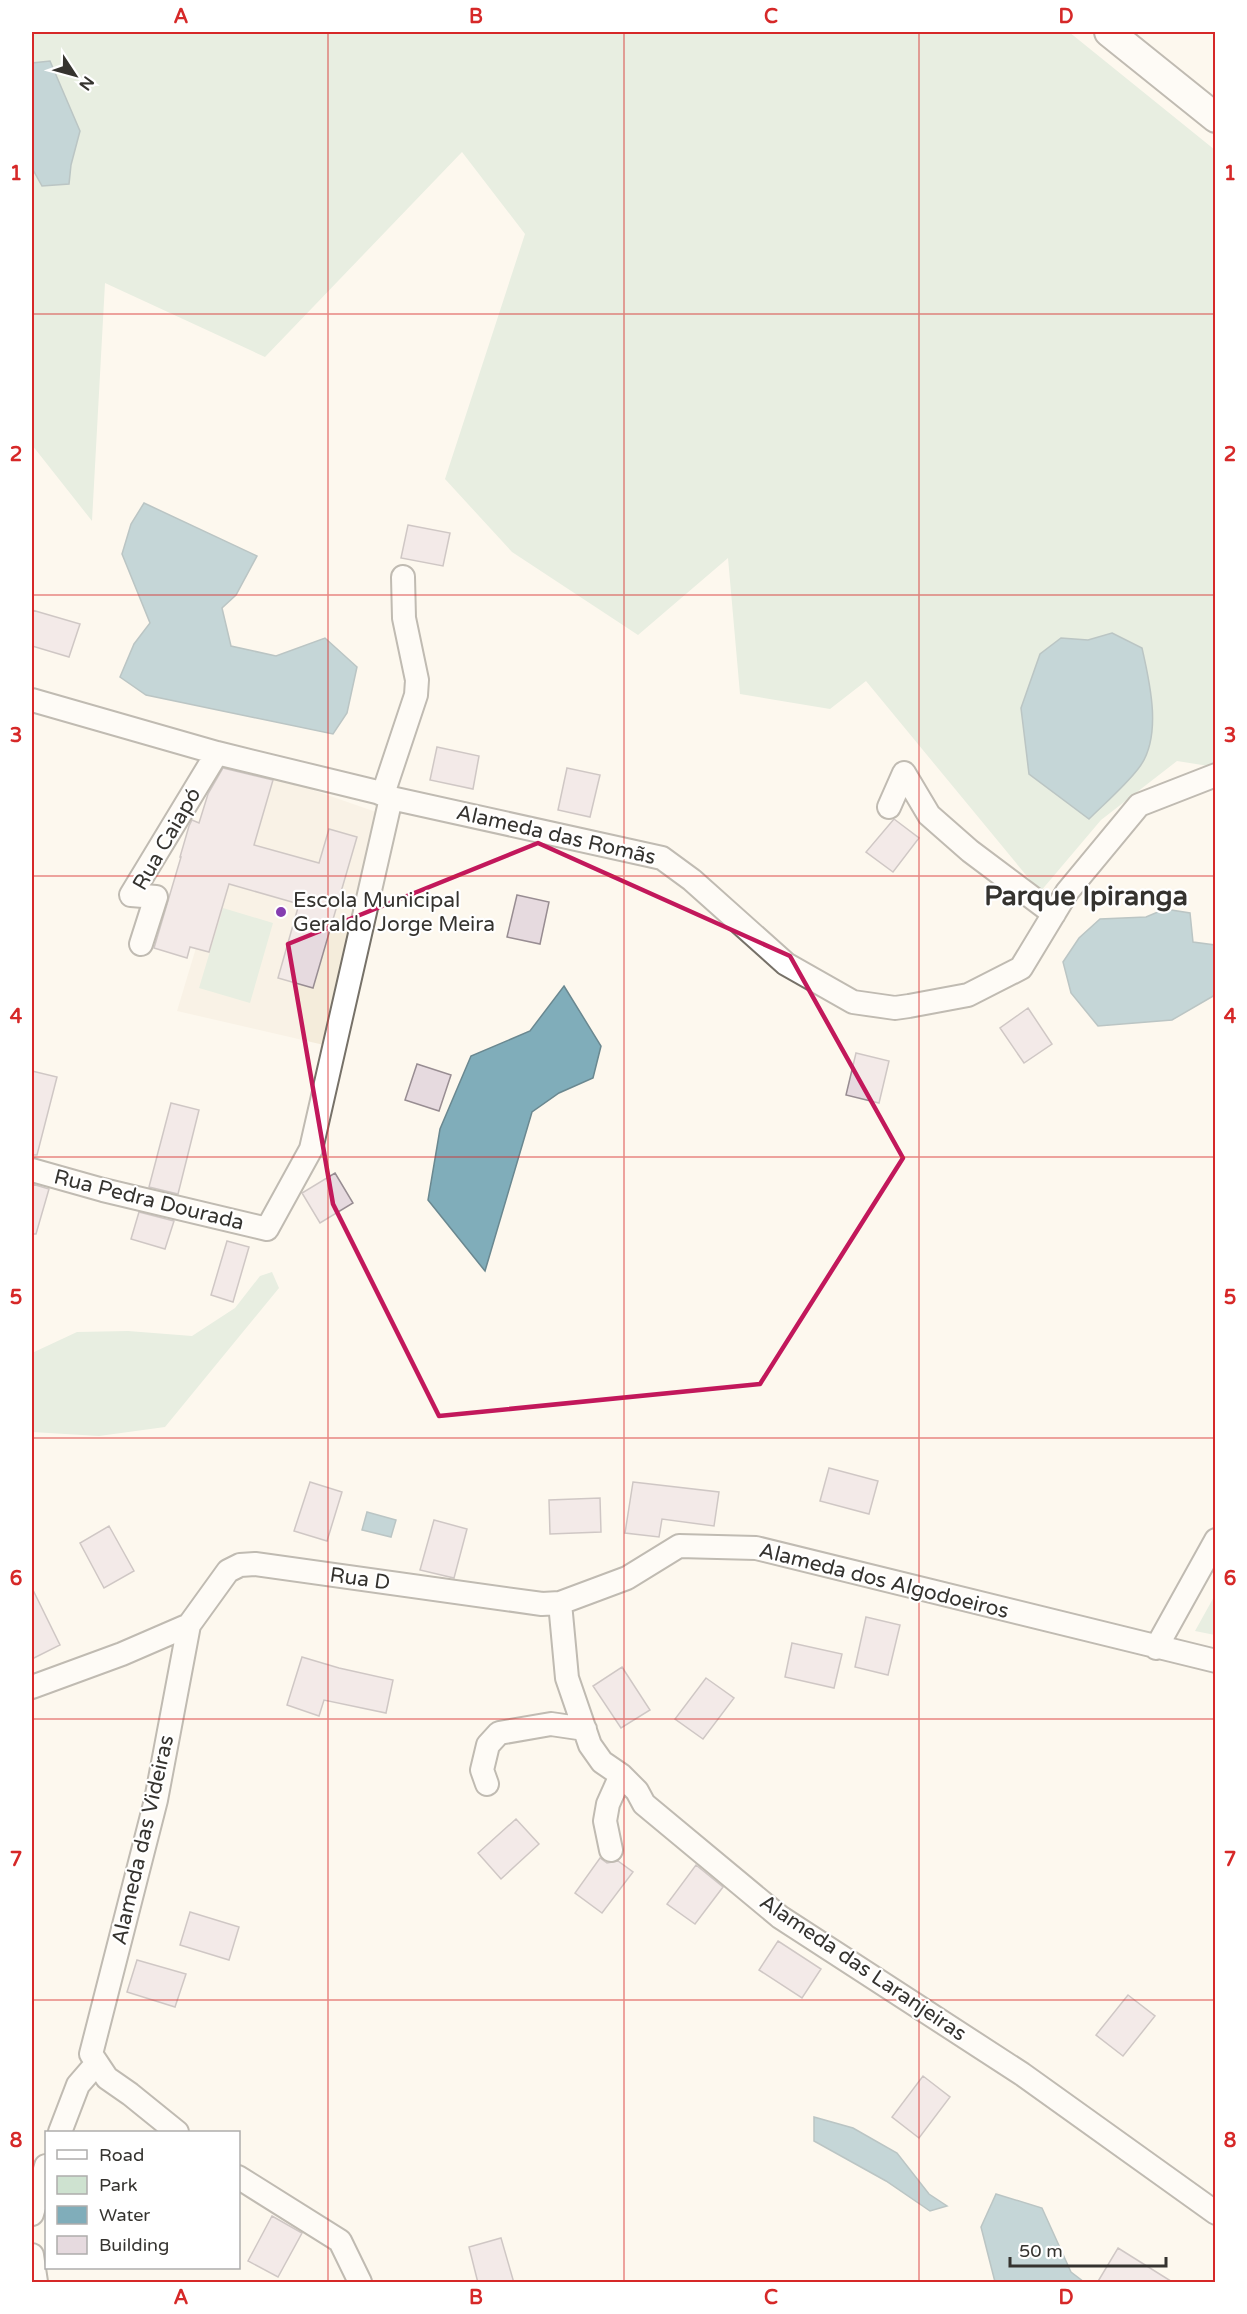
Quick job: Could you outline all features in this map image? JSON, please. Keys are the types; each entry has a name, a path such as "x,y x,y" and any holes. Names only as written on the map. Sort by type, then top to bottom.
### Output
{"main road":[{"path":"1109,32 1215,118"}],"street":[{"path":"387,796 416,695 417,680 404,618 403,577"},
{"name":"Alameda das Romãs","path":"32,700 217,753 387,796 663,858 692,880 786,964 853,1002 895,1008 968,995 1021,968 1067,892 1139,805 1215,776"},
{"name":"Rua Caiapó","path":"141,944 156,897 131,895 217,753"},
{"path":"889,807 904,773 929,815 970,851 1053,914"},
{"name":"Rua Pedra Dourada","path":"32,1170 103,1190 267,1230 311,1149 387,796"},
{"path":"1156,1648 1215,1540"},
{"name":"Alameda dos Algodoeiros","path":"560,1603 627,1578 679,1546 756,1548 1215,1661"},
{"name":"Rua D","path":"189,1625 228,1571 240,1565 255,1563 492,1598 542,1604 560,1603"},
{"name":"Alameda das Laranjeiras","path":"560,1603 567,1678 590,1745 602,1762 621,1774 637,1791 644,1804 780,1917 1022,2074 1215,2213"},
{"path":"32,1687 112,1658 189,1625"},
{"name":"Alameda das Videiras","path":"94,2058 156,1800 189,1625"},
{"path":"487,1784 482,1770 488,1745 499,1733 551,1724 585,1729"},
{"path":"611,1850 605,1821 608,1804 621,1774"},
{"path":"61,2131 78,2085 94,2058 107,2079 130,2094 175,2131"},
{"path":"32,2214 45,2169"},
{"path":"240,2178 340,2241 357,2272 360,2283"},
{"path":"32,2255 36,2283"}],"highlighted area":[{"path":"538,843 790,956 903,1158 760,1384 439,1416 333,1204 288,944"}],"shaded area":[{"name":"Escola Municipal Geraldo Jorge Meira","path":"250,768 379,813 324,1045 177,1011"}],"green space":[{"path":"32,32 1069,32 1215,150 1215,767 1177,761 1101,820 1040,892 866,681 830,709 740,694 728,558 638,635 512,552 445,479 525,234 462,152 265,357 105,283 92,521 32,445"},
{"path":"223,908 273,923 250,1003 199,988"},
{"path":"272,1272 279,1288 165,1427 99,1436 32,1432 32,1353 77,1332 128,1331 192,1336 235,1308 260,1276"},
{"path":"1215,1595 1215,1635 1195,1631"}],"water":[{"path":"50,61 80,131 71,165 69,184 42,186 32,168 32,63"},
{"path":"144,503 257,556 236,595 222,608 231,646 276,656 325,638 357,667 347,713 333,734 146,695 120,677 134,644 150,623 122,554 131,524"},
{"path":"1112,633 1142,648 1151,693 1152,726 1146,756 1138,769 1121,789 1089,819 1029,774 1021,708 1040,654 1061,638 1088,640"},
{"path":"1165,909 1190,913 1193,942 1215,945 1215,995 1172,1020 1098,1026 1071,993 1063,962 1079,938 1100,919 1146,917"},
{"path":"564,986 601,1046 593,1078 559,1093 532,1112 485,1271 428,1200 440,1129 471,1056 530,1031"},
{"path":"367,1512 396,1520 391,1537 362,1530"},
{"path":"814,2117 853,2128 897,2153 929,2194 947,2206 930,2211 886,2181 814,2141"},
{"path":"996,2194 1042,2208 1071,2272 1084,2282 995,2282 981,2227"}],"building":[{"path":"408,525 450,533 443,566 401,558"},
{"path":"32,610 80,624 69,657 32,646"},
{"path":"437,747 479,756 473,789 430,780"},
{"path":"223,768 273,780 254,845 319,863 329,829 357,837 313,988 278,978 299,904 229,884 209,952 190,947 187,958 154,948 189,826 192,820 199,823 208,794"},
{"path":"567,768 600,775 590,817 558,810"},
{"path":"894,819 919,838 893,872 866,852"},
{"path":"517,895 549,902 540,944 507,937"},
{"path":"1028,1008 1052,1044 1024,1063 1000,1028"},
{"path":"856,1053 889,1061 879,1103 846,1095"},
{"path":"417,1064 451,1075 439,1111 405,1100"},
{"path":"32,1071 57,1077 37,1155 32,1155"},
{"path":"171,1103 199,1110 178,1194 149,1187"},
{"path":"335,1173 353,1203 320,1223 302,1193"},
{"path":"32,1184 49,1189 36,1234 32,1234"},
{"path":"139,1212 174,1221 165,1249 131,1239"},
{"path":"227,1241 249,1247 233,1302 211,1295"},
{"path":"829,1468 878,1481 869,1514 820,1501"},
{"path":"310,1482 342,1492 327,1541 294,1531"},
{"path":"633,1482 719,1492 714,1526 662,1519 659,1537 625,1533"},
{"path":"600,1498 601,1532 550,1534 549,1500"},
{"path":"434,1520 467,1529 454,1578 420,1570"},
{"path":"109,1526 134,1571 104,1588 80,1543"},
{"path":"32,1588 60,1645 32,1659"},
{"path":"866,1617 900,1625 888,1675 855,1667"},
{"path":"792,1643 842,1654 834,1688 785,1677"},
{"path":"302,1657 393,1680 386,1713 324,1700 319,1716 287,1705"},
{"path":"622,1667 650,1710 621,1728 593,1686"},
{"path":"706,1678 734,1698 703,1739 675,1719"},
{"path":"516,1819 539,1844 501,1879 478,1853"},
{"path":"600,1858 607,1863 618,1861 633,1872 602,1913 575,1893"},
{"path":"696,1865 723,1887 695,1924 667,1904"},
{"path":"190,1912 239,1927 229,1960 180,1945"},
{"path":"778,1941 821,1969 802,1998 759,1970"},
{"path":"137,1960 186,1974 175,2007 127,1992"},
{"path":"1128,1995 1155,2016 1123,2056 1096,2035"},
{"path":"923,2076 950,2097 919,2138 892,2117"},
{"path":"272,2216 302,2233 278,2277 248,2261"},
{"path":"501,2238 514,2283 478,2283 469,2247"},
{"path":"1118,2248 1174,2283 1097,2283"}],"place":[{"name":"Escola Municipal Geraldo Jorge Meira","path":"281,912"}],"district":[{"name":"Parque Ipiranga","path":"1086,896"}]}
